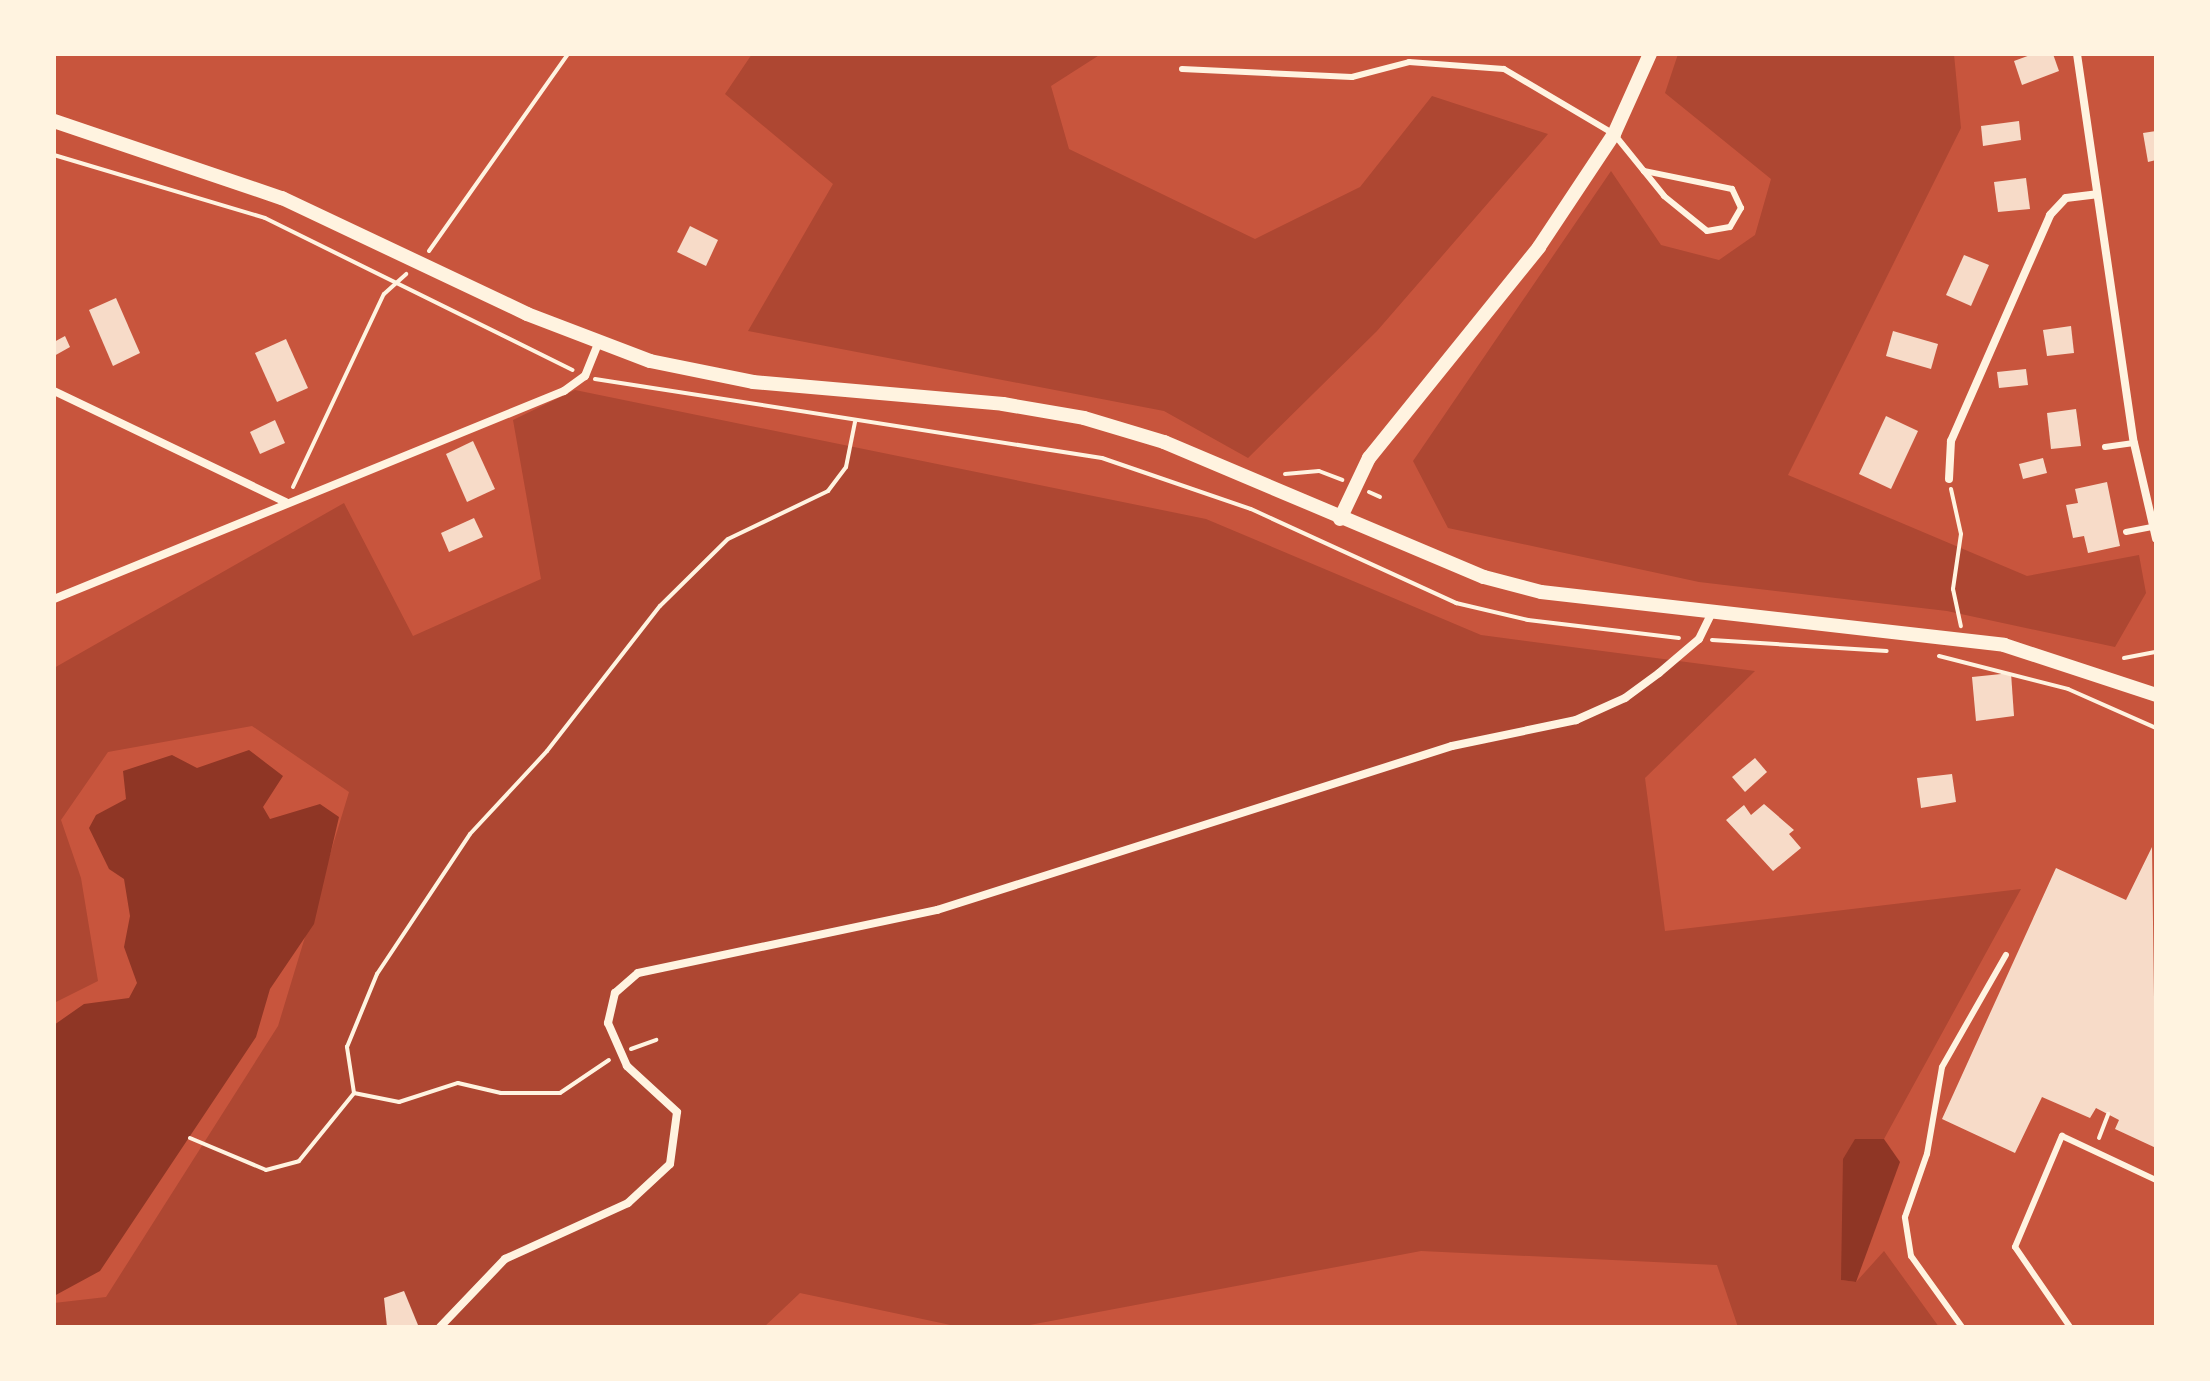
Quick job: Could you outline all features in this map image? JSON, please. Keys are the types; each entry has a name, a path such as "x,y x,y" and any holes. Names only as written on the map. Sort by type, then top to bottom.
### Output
{"street":[{"path":"1340,519 1354,485 1539,247 1614,134 1650,54"},
{"path":"2077,54 2134,443 2156,538"},
{"path":"54,121 282,198 598,344 753,382 1003,404 1084,418 1263,483 1340,519 1541,592 1710,616 1963,639 2075,663 2156,695"},
{"path":"1949,479 1951,441 2050,215 2066,198 2097,194"},
{"path":"54,599 564,391 585,376 598,344"},
{"path":"54,391 286,502"},
{"path":"440,1327 505,1259 628,1203 670,1164 677,1112 618,1054 609,1009 624,983 652,967 937,910 1452,746 1576,720 1625,698 1699,639 1710,616"}],"lane":[{"path":"1182,69 1352,77 1409,62 1504,69 1614,134 1644,171 1707,231 1730,227 1741,208 1732,189 1644,171"},
{"path":"2105,447 2134,443"},
{"path":"2126,532 2151,527"},
{"path":"1962,1327 1911,1256 1905,1217 1927,1154 1942,1067 2006,955"},
{"path":"2070,1327 2015,1247 2062,1136 2156,1180"}],"path":[{"path":"286,502 395,282 423,261 449,213 568,54"},
{"path":"54,155 265,218 585,376 855,422 1034,443 1163,475 1251,509 1456,603 1528,620 1699,639 1903,652"},
{"path":"190,1138 266,1170 299,1161 354,1093 347,1047 377,974 470,834 547,751 660,606 728,539 828,491 846,467 855,422"},
{"path":"1251,509 1270,470 1319,471 1380,497"},
{"path":"1949,479 1961,534 1953,589 1963,639"},
{"path":"2124,658 2156,652"},
{"path":"1932,655 2068,689 2156,728"},
{"path":"354,1093 399,1102 458,1083 501,1093 560,1093 618,1054 656,1040"},
{"path":"2108,1114 2096,1137 2108,1142"}],"shaded area":[{"path":"752,54 1101,54 1051,86 1069,149 1255,239 1360,187 1432,96 1548,134 1377,331 1248,458 1164,411 748,331 833,184 725,94"},
{"path":"1678,54 1954,54 1961,128 1788,475 2027,576 2139,555 2146,593 2115,647 1947,611 1699,582 1448,528 1413,461 1611,171 1661,245 1719,260 1755,235 1771,179 1665,93"},
{"path":"575,390 1206,519 1481,635 1755,671 1645,778 1665,931 2021,889 1884,1139 1855,1139 1841,1280 1856,1282 1884,1251 1939,1327 1738,1327 1717,1265 1421,1251 1019,1327 960,1327 800,1293 764,1327 54,1327 54,1303 106,1297 278,1026 349,792 252,726 108,752 61,820 81,878 98,981 54,1003 54,668 344,503 413,636 541,579 513,420"},
{"path":"249,750 283,776 263,807 270,819 320,804 339,817 314,924 270,989 256,1037 100,1271 54,1296 54,1025 84,1004 129,998 137,983 124,947 130,916 124,879 109,869 89,828 96,815 126,799 123,771 172,755 197,768"},
{"path":"1855,1139 1884,1139 1900,1162 1856,1282 1841,1280 1843,1159"}],"building":[{"path":"2033,54 2053,54 2059,71 2022,85 2014,61"},
{"path":"2019,121 2021,140 1983,146 1981,126"},
{"path":"2156,131 2156,160 2148,162 2143,133"},
{"path":"2026,178 2030,209 1998,212 1994,182"},
{"path":"690,226 718,240 706,266 677,252"},
{"path":"1964,255 1989,265 1971,306 1946,295"},
{"path":"116,298 140,353 113,366 89,310"},
{"path":"2071,326 2074,353 2047,356 2043,330"},
{"path":"1893,331 1938,344 1931,369 1886,356"},
{"path":"65,336 70,347 54,356 54,342"},
{"path":"286,339 308,388 277,402 255,353"},
{"path":"2026,369 2028,385 1999,388 1997,372"},
{"path":"2076,409 2081,446 2051,449 2047,413"},
{"path":"1886,416 1918,431 1891,489 1859,474"},
{"path":"275,420 285,443 260,454 250,432"},
{"path":"473,441 495,489 467,502 446,454"},
{"path":"2043,458 2047,473 2023,479 2019,464"},
{"path":"2107,482 2120,546 2088,553 2084,536 2073,538 2066,505 2078,503 2075,489"},
{"path":"474,518 483,537 449,552 441,533"},
{"path":"2011,673 2014,716 1976,721 1972,677"},
{"path":"1755,758 1767,772 1745,792 1732,777"},
{"path":"1952,774 1956,802 1921,808 1917,778"},
{"path":"1764,804 1794,830 1789,834 1801,848 1773,871 1726,820 1744,805 1751,815"},
{"path":"2152,847 2156,1148 2115,1129 2119,1120 2096,1108 2090,1118 2042,1097 2015,1153 1942,1119 2056,868 2126,900"},
{"path":"404,1291 418,1325 387,1327 384,1298"}]}
